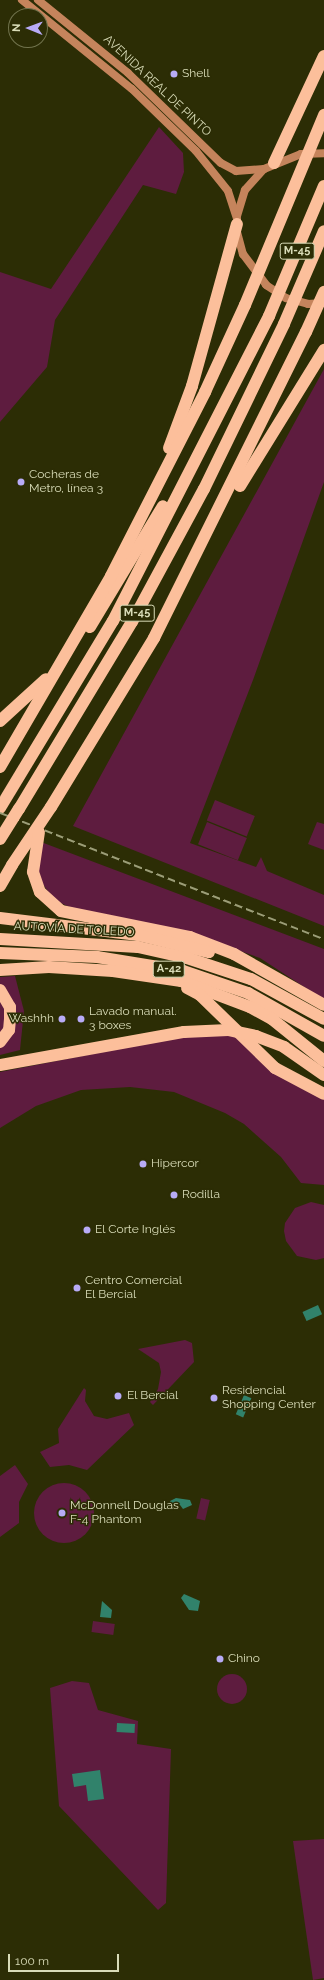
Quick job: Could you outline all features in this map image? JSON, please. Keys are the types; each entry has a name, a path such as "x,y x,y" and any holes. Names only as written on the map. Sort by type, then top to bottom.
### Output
{"highway":[{"path":"269,166 324,56"},
{"path":"0,767 110,576 149,501 245,305 324,114"},
{"name":"M-45","path":"0,808 113,621 269,316 324,186"},
{"path":"149,501 192,386 237,222"},
{"name":"M-45","path":"0,838 132,622 204,489 284,324 324,231"},
{"path":"0,886 51,807 154,638 209,532 324,292"},
{"path":"209,532 324,350"},
{"path":"0,770 177,484 190,470"},
{"path":"0,721 57,668"},
{"path":"51,807 36,838 33,872 40,892 61,911 190,937 234,954 274,974 324,1005"},
{"path":"0,918 168,941 274,974"},
{"name":"AUTOVÍA DE TOLEDO","path":"0,939 131,947 187,958 251,979 324,1019"},
{"name":"A-42","path":"0,953 97,957 183,971 248,992 324,1036"},
{"path":"0,970 63,968 126,972 202,987 250,1007 272,1019 324,1061"},
{"path":"168,980 200,995 275,1068 324,1094"},
{"path":"0,990 10,1007 9,1030 0,1042"},
{"path":"0,1064 184,1032 228,1030 256,1036 284,1047 324,1075"}],"main road":[{"name":"AVENIDA REAL DE PINTO","path":"22,0 132,89 196,151 228,191 237,222 243,254 266,286 286,298 308,304 324,303"},
{"name":"AVENIDA REAL DE PINTO","path":"38,0 128,73 221,163 236,171 269,166 301,154 324,153"},
{"path":"237,222 245,190 269,166"}],"shaded area":[{"path":"159,127 183,153 184,172 176,194 143,185 55,320 47,367 0,422 0,272 51,289"},
{"path":"324,369 324,482 253,680 190,843 256,867 261,857 267,871 324,895 324,926 73,826"},
{"path":"215,800 255,816 247,837 207,820"},
{"path":"207,822 247,838 238,860 198,844"},
{"path":"317,822 324,824 324,850 308,844"},
{"path":"41,842 324,949 324,1000 260,958 180,930 74,909 54,900 42,883 37,866"},
{"path":"15,976 24,1011 20,1050 0,1055 0,977"},
{"path":"222,1033 236,1037 271,1072 324,1099 324,1185 301,1183 281,1157 244,1124 225,1113 174,1092 130,1087 81,1090 36,1106 0,1128 0,1072 179,1037"},
{"path":"311,1202 324,1205 324,1258 316,1260 297,1256 286,1241 284,1231 285,1223 295,1208"},
{"path":"185,1340 192,1343 194,1362 153,1405 150,1402 158,1389 161,1372 159,1363 138,1349"},
{"path":"84,1388 86,1390 85,1401 94,1416 107,1419 129,1413 134,1425 87,1470 69,1465 50,1467 40,1452 59,1443 58,1429"},
{"path":"15,1465 28,1484 19,1502 19,1523 0,1537 0,1476"},
{"path":"64,1483 81,1488 89,1496 94,1513 89,1530 81,1538 64,1543 47,1538 39,1530 34,1513 39,1496 47,1488"},
{"path":"201,1498 210,1500 205,1520 196,1518"},
{"path":"93,1621 115,1624 113,1635 91,1632"},
{"path":"232,1674 243,1678 247,1689 243,1700 232,1704 221,1700 217,1689 221,1678"},
{"path":"72,1681 89,1683 98,1710 138,1721 137,1744 171,1749 166,1903 158,1910 59,1806 50,1688"},
{"path":"324,1839 324,1978 313,1980 293,1841"}],"water":[{"path":"318,1305 322,1314 307,1321 302,1312"},
{"path":"244,1395 251,1398 243,1417 236,1414"},
{"path":"176,1498 190,1500 192,1505 183,1509 180,1505 170,1505 170,1501"},
{"path":"184,1594 200,1601 198,1611 189,1610 181,1598"},
{"path":"102,1601 112,1610 111,1618 100,1617"},
{"path":"117,1723 135,1724 135,1733 117,1732"},
{"path":"100,1770 104,1799 88,1801 86,1785 74,1787 72,1774"}],"railway":[{"path":"0,813 324,939"}],"place":[{"name":"Shell","path":"174,74"},
{"name":"Cocheras de Metro, línea 3","path":"21,482"},
{"name":"Washhh","path":"62,1019"},
{"name":"Lavado manual. 3 boxes","path":"81,1019"},
{"name":"Hipercor","path":"143,1164"},
{"name":"Rodilla","path":"174,1195"},
{"name":"El Corte Inglés","path":"87,1230"},
{"name":"Centro Comercial El Bercial","path":"77,1288"},
{"name":"El Bercial","path":"118,1396"},
{"name":"Residencial Shopping Center","path":"214,1398"},
{"name":"McDonnell Douglas F-4 Phantom","path":"62,1513"},
{"name":"Chino","path":"220,1659"}]}
